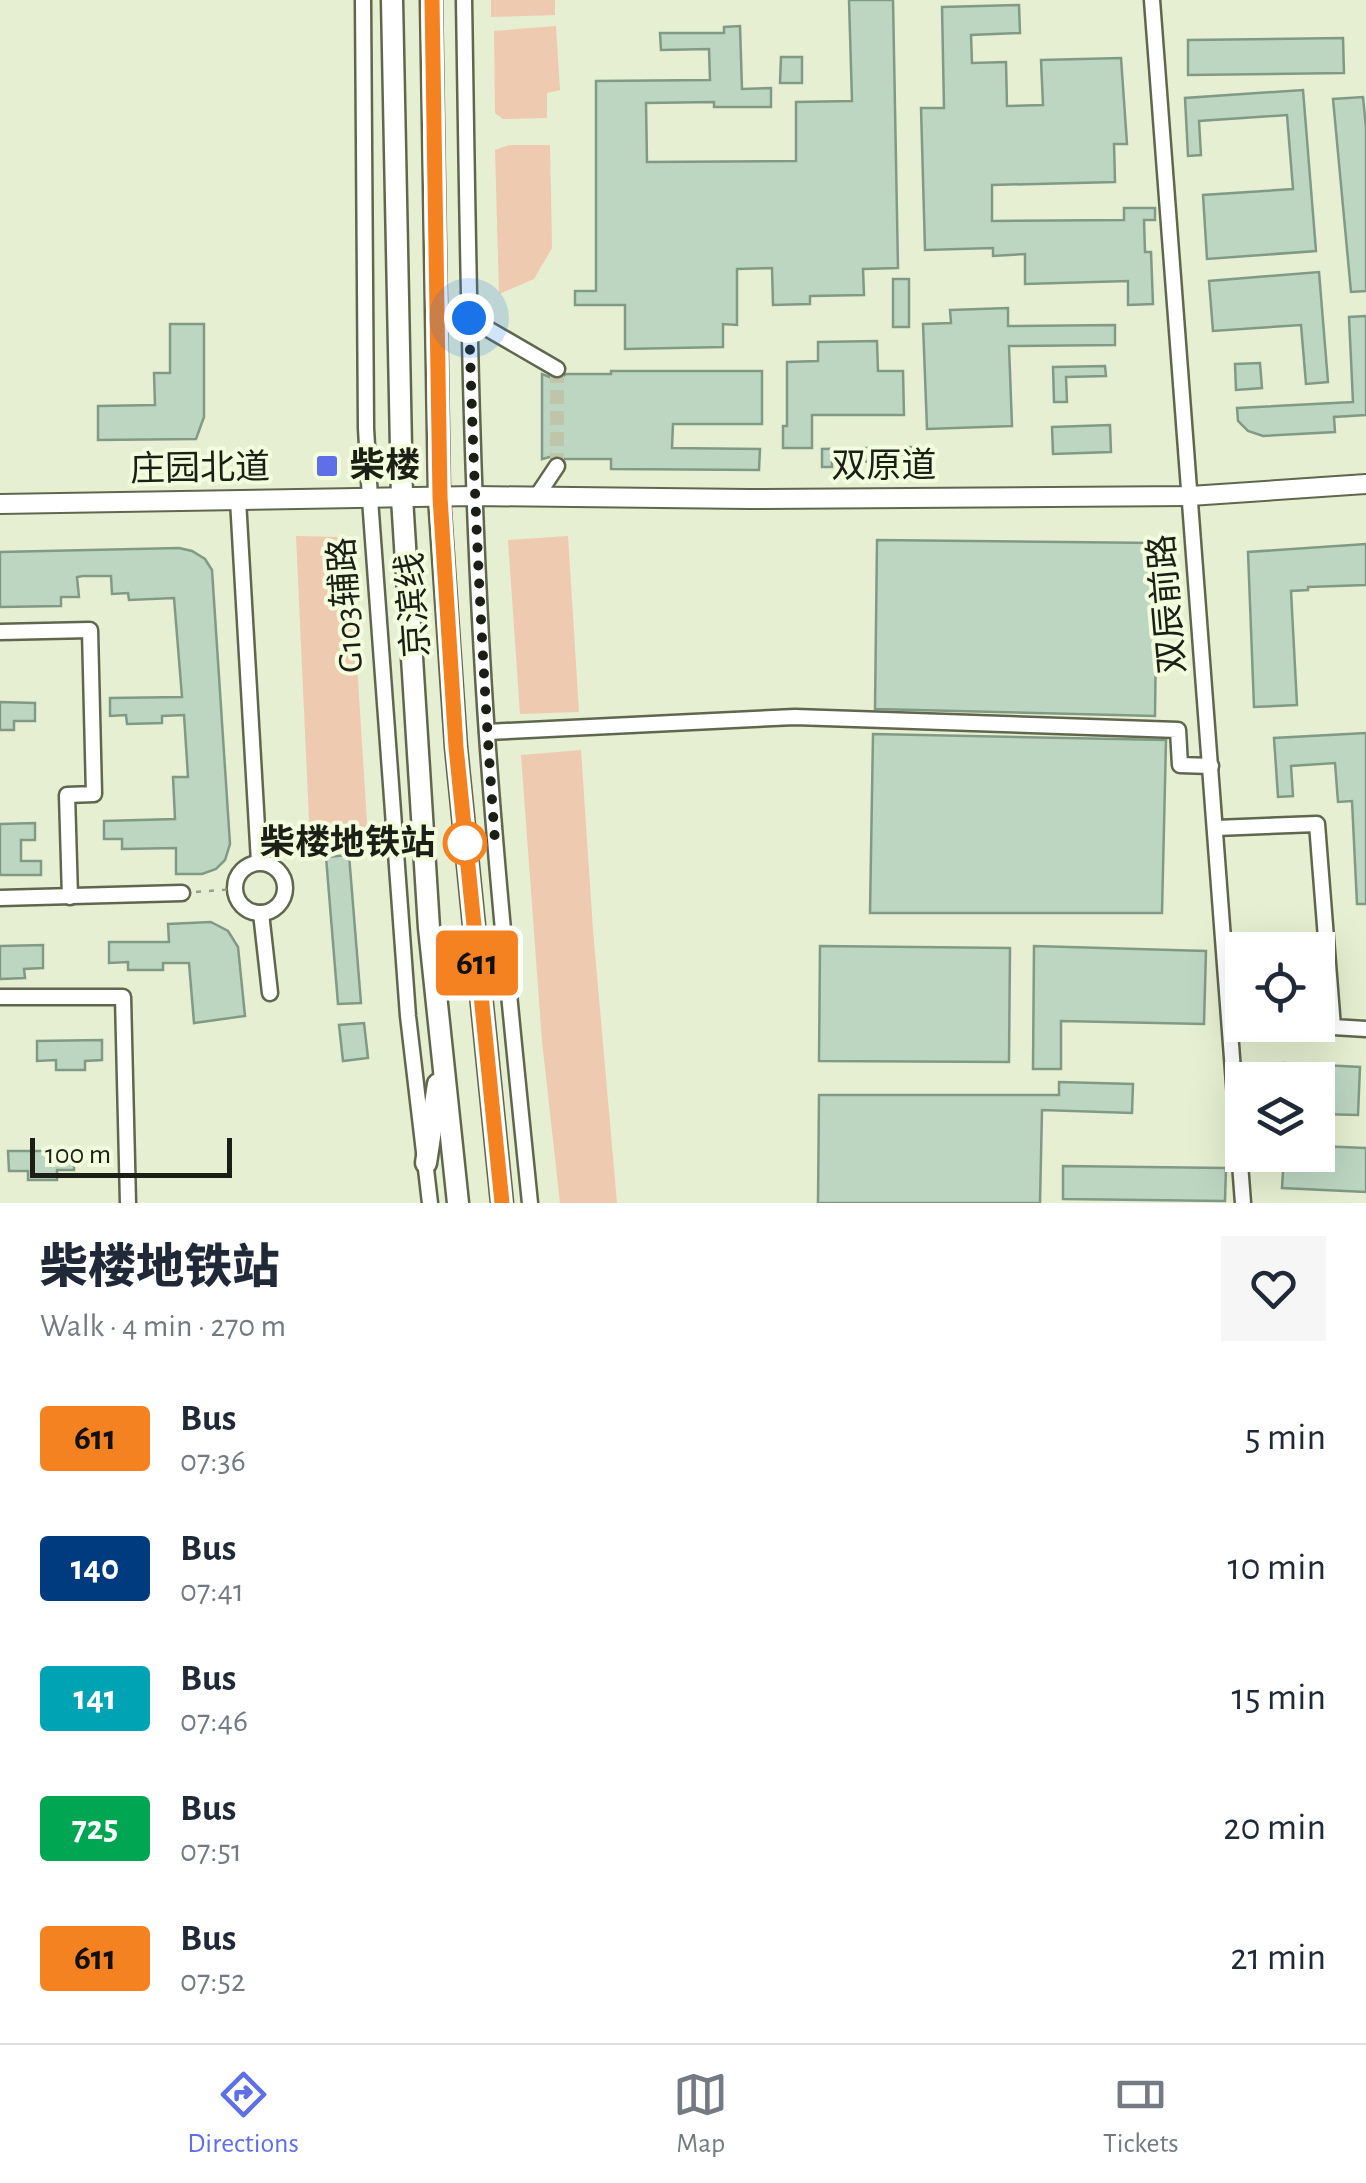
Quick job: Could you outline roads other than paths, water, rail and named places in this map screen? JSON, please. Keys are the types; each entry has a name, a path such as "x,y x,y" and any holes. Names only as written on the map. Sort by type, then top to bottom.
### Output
{"highway":[{"name":"京滨线","path":"392,0 402,498 428,928 458,1203"},
{"name":"京滨线","path":"432,0 440,497 458,765 502,1203"},
{"path":"426,1164 443,1052"}],"main road":[{"name":"双原道","path":"402,498 1190,496 1366,484"},
{"name":"庄园北道","path":"0,504 402,498"}],"street":[{"name":"G103辅路","path":"363,0 366,428 408,1016 430,1203"},
{"path":"464,0 474,496 504,949 530,1203"},
{"name":"双辰前路","path":"1152,0 1243,1203"},
{"path":"469,318 557,369"},
{"path":"536,496 557,466"},
{"path":"238,500 259,862"},
{"path":"0,632 90,630 94,794 67,795 70,897"},
{"path":"487,732 795,718 1178,730 1180,766 1211,766"},
{"path":"1216,828 1317,824 1333,1027 1366,1028"},
{"path":"259,862 282,874 286,891 278,906 262,913 246,909 234,889 244,868 259,862"},
{"path":"0,898 182,893"},
{"path":"262,913 270,993"},
{"path":"0,997 124,997 128,1203"},
{"path":"497,1156 514,1203"}],"tunnel":[{"path":"557,369 557,466"}],"place":[{"name":"柴楼","path":"327,466"},
{"name":"柴楼地铁站","path":"465,843"}]}
